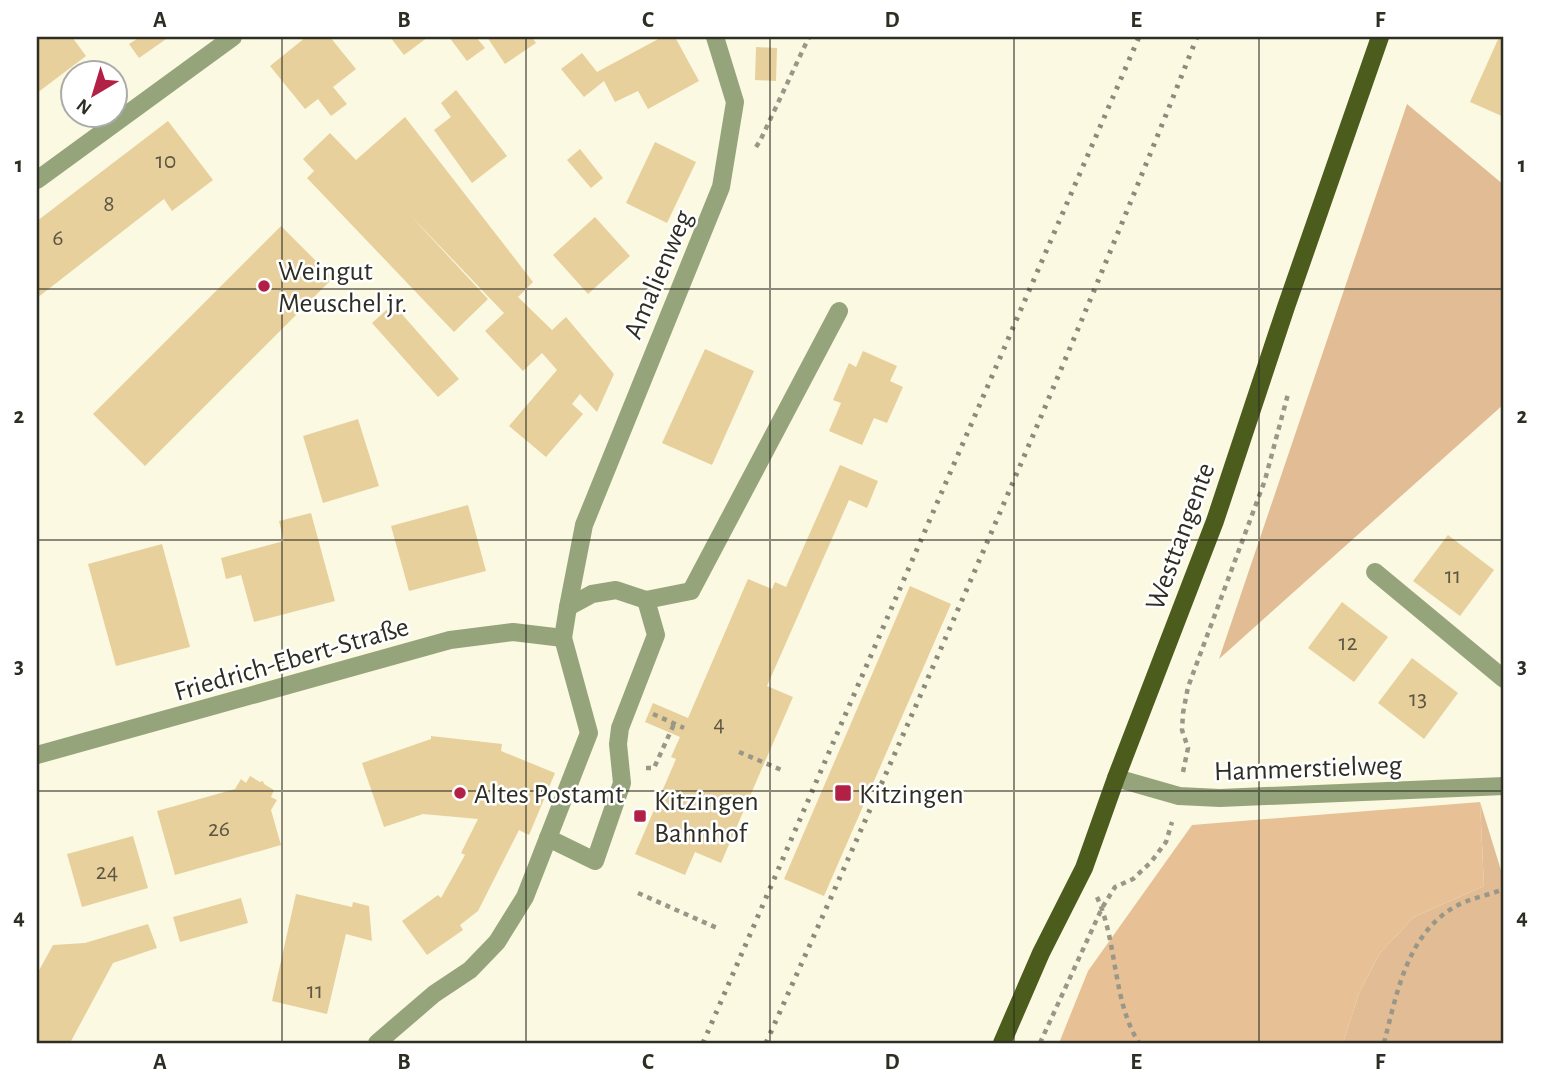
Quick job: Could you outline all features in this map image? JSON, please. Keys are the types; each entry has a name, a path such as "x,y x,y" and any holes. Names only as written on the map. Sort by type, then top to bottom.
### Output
{"main road":[{"name":"Westtangente","path":"1002,1043 1041,953 1084,868 1215,521 1290,294 1380,37"}],"street":[{"path":"37,180 233,37"},
{"name":"Amalienweg","path":"563,638 584,525 721,187 735,102 715,37"},
{"path":"568,607 592,594 616,590 646,600 691,591 839,311"},
{"path":"1375,572 1504,679"},
{"path":"548,838 595,861 622,783 618,744 620,728 656,635 646,600"},
{"name":"Friedrich-Ebert-Straße","path":"37,755 450,640 513,632 563,638"},
{"path":"377,1043 434,994 470,970 497,942 525,897 589,733 563,638"},
{"path":"589,733 618,744"},
{"name":"Hammerstielweg","path":"1116,778 1179,796 1220,798 1504,786"}],"path":[{"path":"753,150 760,141 809,37"},
{"path":"660,717 684,728"},
{"path":"654,768 674,724"},
{"path":"739,752 784,771"},
{"path":"1084,868 1102,908 1129,1027 1139,1043"},
{"path":"1384,1043 1402,975 1418,943 1437,920 1458,905 1504,890"},
{"path":"638,893 717,928"}],"shaded area":[{"path":"1407,104 1504,185 1504,404 1219,659"},
{"path":"1480,802 1504,880 1504,1043 1343,1043 1359,993 1380,953 1414,917 1484,886"},
{"path":"1480,802 1484,886 1414,917 1380,953 1359,993 1343,1043 1059,1043 1088,971 1192,825"}],"building":[{"path":"37,37 72,37 86,56 81,60 60,60 60,76 37,93"},
{"path":"140,37 169,37 139,58 129,44"},
{"path":"306,37 330,37 356,69 333,87 347,104 331,116 318,99 305,109 270,66"},
{"path":"390,37 428,37 404,55"},
{"path":"449,37 476,37 485,48 467,61"},
{"path":"487,37 532,37 536,43 505,64"},
{"path":"662,37 675,37 699,81 648,109 638,91 615,102 604,81 584,97 561,69 582,53 597,72"},
{"path":"1499,37 1504,37 1504,117 1470,102"},
{"path":"756,47 777,48 776,81 755,80"},
{"path":"456,90 507,156 472,183 434,130 451,117 441,103"},
{"path":"405,117 533,282 518,297 552,330 566,317 614,374 597,412 580,394 572,404 583,414 546,457 509,426 557,370 542,353 523,371 485,331 504,313 409,214 488,299 454,332 307,178 314,171 303,159 330,133 356,160"},
{"path":"168,121 213,180 172,211 164,199 37,298 37,221"},
{"path":"655,142 696,162 667,223 626,203"},
{"path":"580,149 603,178 591,188 567,160"},
{"path":"595,217 630,256 588,294 553,255"},
{"path":"281,226 333,278 145,466 93,414"},
{"path":"393,304 459,379 438,397 372,323"},
{"path":"705,349 754,371 712,465 662,443"},
{"path":"863,351 897,366 890,381 903,387 887,423 874,418 862,445 829,431 841,403 833,400 849,363 856,367"},
{"path":"358,419 379,486 323,503 303,436"},
{"path":"840,465 878,481 867,508 849,500 767,686 793,697 721,863 695,852 685,875 635,854 676,759 671,757 680,737 645,722 653,703 688,718 748,579 772,589 775,582 786,587"},
{"path":"468,505 486,571 409,591 391,526"},
{"path":"311,513 335,601 254,622 241,575 226,579 221,558 284,541 279,521"},
{"path":"1448,535 1494,570 1460,616 1413,581"},
{"path":"162,544 190,647 116,666 88,564"},
{"path":"910,586 951,604 824,896 784,879"},
{"path":"1342,602 1388,637 1354,682 1308,648"},
{"path":"1412,658 1458,693 1424,739 1378,703"},
{"name":"Altes Postamt","path":"431,736 502,744 501,751 555,773 529,835 519,830 478,911 460,925 463,930 427,955 402,921 438,895 441,898 465,855 461,853 478,819 423,814 384,827 362,763 431,739"},
{"path":"250,776 263,781 274,790 271,797 277,800 271,810 281,845 175,875 157,811 235,789 241,779 246,783"},
{"path":"133,836 148,888 82,907 67,854"},
{"path":"296,894 352,907 353,902 369,906 372,941 346,934 327,1014 272,1001"},
{"path":"241,898 248,923 180,942 173,917"},
{"path":"148,924 157,948 113,963 70,1043 37,1043 37,974 53,945 85,943"}],"railway":[{"path":"703,1043 1139,37"},
{"path":"766,1043 933,668 1041,416 1197,37"}],"place":[{"name":"Weingut Meuschel jr.","path":"264,286"},
{"name":"Altes Postamt","path":"460,793"},
{"name":"Kitzingen","path":"843,793"},
{"name":"Kitzingen Bahnhof","path":"640,816"}]}
